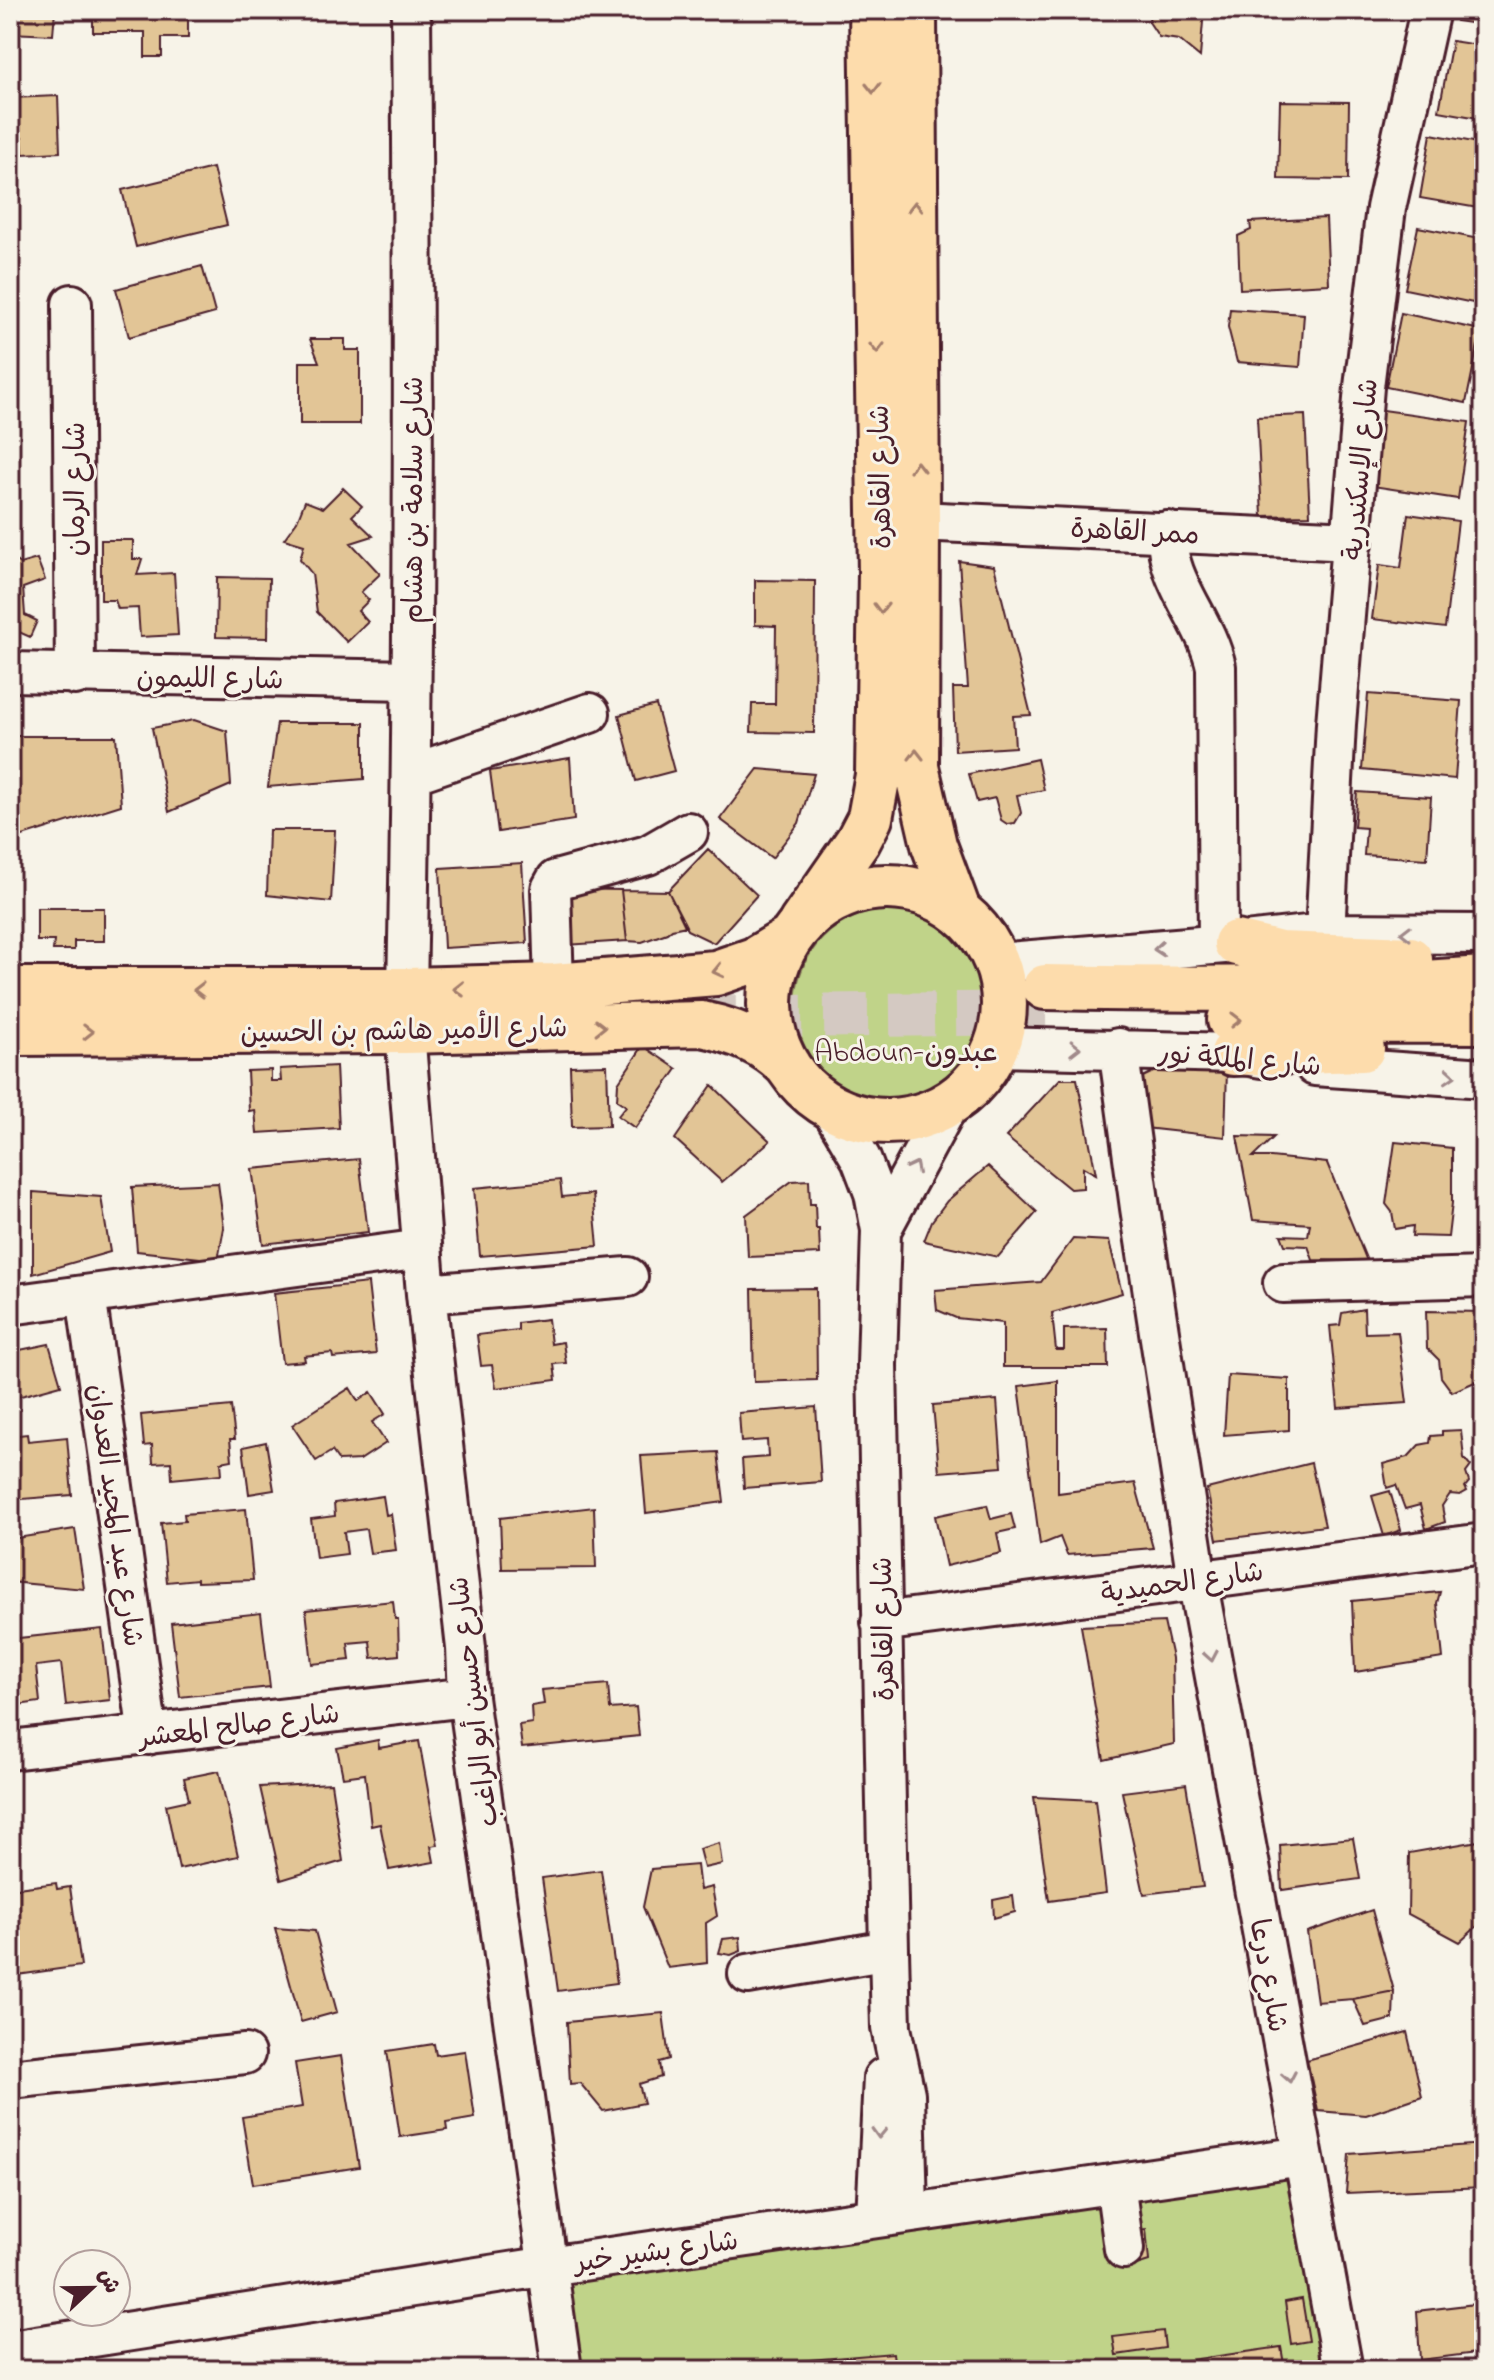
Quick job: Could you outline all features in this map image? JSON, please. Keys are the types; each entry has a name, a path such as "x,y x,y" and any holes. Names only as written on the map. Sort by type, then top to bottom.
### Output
{"main road":[{"name":"شارع القاهرة","path":"795,931 858,841 870,818 879,750 881,573 872,10"},
{"name":"شارع القاهرة","path":"914,10 916,767 934,845 958,910"},
{"path":"875,796 879,811 895,823 909,819 922,802"},
{"path":"894,886 928,894 958,910 988,943 1004,991 1004,1020 997,1047 977,1080 949,1104 921,1117 890,1121 859,1118 830,1107 806,1089 788,1066 774,1035 770,1002 775,969 795,931 828,902 860,889 894,886"},
{"name":"شارع الأمير هاشم بن الحسين","path":"10,1033 406,1010 554,986 716,973 754,960 795,931"},
{"path":"1227,944 1310,944 1484,963"},
{"path":"1379,1004 1484,979"},
{"name":"شارع الأمير هاشم بن الحسين","path":"10,990 702,1024 734,1033 778,1057 788,1066"},
{"path":"1046,1000 1217,991 1379,1004 1484,1021"},
{"path":"1233,1053 1484,1046"}],"street":[{"name":"شارع سلامة بن هشام","path":"406,1010 412,774 414,318 411,10"},
{"name":"شارع الإسكندرية","path":"1310,944 1336,724 1364,387 1386,208 1430,10"},
{"name":"شارع الرمان","path":"72,304 75,675"},
{"name":"ممر القاهرة","path":"917,521 1353,541"},
{"path":"997,963 1227,944 1216,667 1209,644 1174,575 1167,547 1167,531"},
{"name":"شارع الليمون","path":"10,672 411,680"},
{"path":"412,774 590,713"},
{"path":"554,986 551,889 556,880 648,855 688,832"},
{"path":"1310,944 1484,934"},
{"name":"شارع حسين أبو الراغب","path":"406,1010 426,1294 464,1633 468,1697 562,2370"},
{"name":"شارع الملكة نور","path":"997,1047 1233,1053 1305,1065 1484,1078"},
{"name":"شارع درعا","path":"1118,1048 1197,1579 1343,2370"},
{"name":"شارع القاهرة","path":"881,1230 949,1104"},
{"name":"شارع القاهرة","path":"830,1107 861,1159 874,1193 881,1230 877,1365 891,2028 905,2094 892,2215"},
{"path":"10,1305 422,1249"},
{"path":"426,1294 628,1277"},
{"path":"1283,1283 1484,1277"},
{"name":"شارع عبد المجيد العدوان","path":"86,1295 148,1735"},
{"name":"شارع الحميدية","path":"881,1622 1484,1543"},
{"name":"شارع صالح المعشر","path":"10,1750 468,1697"},
{"path":"748,1974 889,1950"},
{"path":"10,2079 245,2054"},
{"name":"شارع بشير خير","path":"10,2350 548,2266 1303,2156"},
{"path":"1115,2183 1124,2249"}],"green space":[{"path":"890,910 909,911 927,917 958,937 978,968 984,986 984,1024 978,1042 958,1073 927,1093 909,1099 890,1100 871,1099 853,1093 822,1073 802,1042 796,1024 795,1005 796,986 802,968 822,937 853,917 871,911"},
{"path":"1299,2161 1333,2370 556,2370 543,2273"}],"building":[{"path":"10,10 55,10 53,35 10,33"},
{"path":"93,10 188,10 188,38 162,38 162,57 145,57 145,32 93,32"},
{"path":"1150,10 1204,10 1200,57 1179,40 1159,37 1149,22"},
{"path":"1458,10 1484,10 1484,25 1456,21"},
{"path":"1452,41 1484,46 1484,119 1439,111"},
{"path":"58,96 60,152 23,154 22,138 10,133 10,98"},
{"path":"1280,101 1349,102 1348,180 1278,179"},
{"path":"1431,134 1484,144 1484,209 1420,198"},
{"path":"213,168 227,225 136,247 122,190"},
{"path":"1326,218 1329,284 1240,289 1238,236 1251,230 1250,222"},
{"path":"1418,227 1484,240 1483,305 1405,289"},
{"path":"202,266 215,313 129,337 116,289"},
{"path":"1230,309 1304,314 1300,367 1237,362 1228,327"},
{"path":"1401,313 1481,330 1466,403 1386,387"},
{"path":"310,339 345,339 345,350 360,350 360,424 300,424 300,362 319,362"},
{"path":"1376,409 1469,422 1458,499 1366,485"},
{"path":"1305,415 1310,515 1262,516 1257,417"},
{"path":"343,488 362,506 352,516 373,536 351,543 380,574 361,592 369,600 358,611 368,622 347,642 317,612 312,574 300,559 304,545 284,539 297,521 305,501 323,508"},
{"path":"1408,514 1458,521 1445,628 1372,619 1379,565 1401,568"},
{"path":"101,540 133,540 133,559 142,559 137,575 174,573 178,635 140,637 138,608 118,609 115,600 101,600"},
{"path":"10,557 20,564 37,559 45,580 23,588 25,615 37,621 30,637 10,628"},
{"path":"959,561 994,566 1031,715 1013,716 1015,747 955,751 953,688 968,688"},
{"path":"217,577 269,578 268,638 216,637"},
{"path":"755,580 815,581 814,733 751,732 752,704 775,704 776,626 755,625"},
{"path":"1368,694 1461,701 1455,779 1362,770"},
{"path":"1483,704 1484,768 1480,768"},
{"path":"656,705 674,771 636,781 619,715"},
{"path":"194,720 227,731 231,785 169,812 152,728"},
{"path":"277,723 364,723 364,779 268,787"},
{"path":"10,736 116,736 121,805 10,840"},
{"path":"570,758 574,820 498,832 490,771"},
{"path":"1037,759 1044,790 1017,795 1021,813 1015,823 1007,824 1001,820 995,798 977,802 969,774"},
{"path":"758,769 814,774 799,823 772,858 720,819"},
{"path":"1357,792 1431,797 1427,859 1364,855 1366,828 1354,827"},
{"path":"269,830 335,830 331,902 267,895"},
{"path":"708,849 757,895 714,943 687,930 668,891"},
{"path":"522,863 527,943 444,948 440,868"},
{"path":"563,889 621,890 627,941 566,945"},
{"path":"621,890 668,891 686,926 642,942 627,941"},
{"path":"37,908 104,908 104,941 74,941 74,950 53,950 54,941 37,941"},
{"path":"643,1046 677,1069 635,1128 618,1116 626,1106 617,1100 618,1083"},
{"path":"1172,1063 1227,1070 1225,1137 1136,1127 1128,1084"},
{"path":"607,1065 609,1126 572,1127 570,1066"},
{"path":"336,1066 339,1128 257,1133 255,1110 249,1111 247,1071 271,1070 271,1081 281,1081 280,1069"},
{"path":"1060,1079 1077,1079 1096,1174 1083,1167 1083,1188 1070,1189 1006,1137"},
{"path":"712,1085 770,1141 722,1182 675,1139"},
{"path":"1237,1136 1274,1137 1253,1157 1327,1163 1367,1261 1313,1260 1308,1246 1285,1245 1281,1235 1308,1236 1310,1224 1253,1220"},
{"path":"1395,1142 1452,1148 1452,1203 1448,1237 1412,1236 1413,1226 1395,1229 1392,1212 1386,1204"},
{"path":"1484,1146 1484,1225 1481,1224"},
{"path":"359,1159 368,1232 263,1244 252,1169"},
{"path":"988,1166 1037,1212 998,1257 924,1241 932,1221 947,1201"},
{"path":"560,1180 562,1197 593,1194 598,1246 480,1256 474,1188"},
{"path":"809,1180 810,1204 815,1204 816,1229 819,1229 820,1254 748,1257 746,1215 792,1181"},
{"path":"218,1183 224,1228 218,1260 137,1251 132,1187"},
{"path":"33,1192 101,1197 110,1252 33,1274"},
{"path":"1073,1239 1109,1241 1122,1293 1052,1313 1056,1350 1064,1350 1064,1329 1107,1328 1108,1367 1003,1367 1003,1323 956,1318 937,1310 935,1290 1041,1282"},
{"path":"368,1283 376,1354 333,1358 332,1353 304,1356 305,1361 282,1363 274,1293"},
{"path":"816,1288 817,1380 754,1382 752,1289"},
{"path":"1364,1309 1365,1333 1398,1332 1407,1403 1338,1408 1330,1326 1340,1325 1342,1313"},
{"path":"1426,1311 1484,1312 1484,1378 1452,1392 1441,1377 1439,1360 1427,1348"},
{"path":"548,1319 551,1344 563,1342 566,1363 554,1364 556,1380 496,1388 492,1365 481,1366 477,1335 518,1330 518,1323"},
{"path":"49,1344 61,1385 10,1399 10,1352"},
{"path":"1228,1375 1289,1379 1289,1430 1224,1435"},
{"path":"1058,1381 1058,1493 1135,1483 1153,1548 1067,1555 1060,1537 1040,1545 1019,1386"},
{"path":"350,1388 358,1401 371,1392 385,1414 372,1422 386,1443 360,1460 339,1461 332,1451 316,1461 292,1425"},
{"path":"997,1400 1002,1467 939,1472 933,1405"},
{"path":"231,1406 235,1439 230,1439 232,1460 221,1462 222,1474 172,1479 171,1462 153,1463 152,1445 144,1446 141,1415"},
{"path":"816,1407 821,1482 744,1488 742,1459 768,1457 767,1440 741,1442 739,1413"},
{"path":"1461,1430 1464,1458 1471,1466 1466,1473 1469,1482 1465,1487 1467,1491 1460,1495 1450,1494 1442,1506 1445,1522 1426,1529 1420,1505 1405,1509 1396,1485 1387,1488 1383,1464 1408,1457 1419,1445 1430,1443 1431,1436 1442,1435 1442,1431"},
{"path":"27,1434 28,1441 67,1437 72,1495 10,1500 10,1436"},
{"path":"266,1442 274,1490 249,1494 243,1447"},
{"path":"718,1452 724,1502 646,1513 641,1456"},
{"path":"1311,1463 1325,1526 1217,1540 1207,1489"},
{"path":"1390,1491 1401,1530 1384,1536 1372,1496"},
{"path":"383,1496 386,1515 391,1514 396,1550 370,1553 366,1529 344,1532 347,1554 316,1558 311,1519 335,1516 334,1503"},
{"path":"987,1505 991,1519 1011,1514 1015,1529 997,1533 1001,1553 946,1566 935,1516"},
{"path":"594,1507 596,1568 502,1569 500,1518"},
{"path":"246,1509 253,1580 167,1582 161,1523 185,1521 184,1514"},
{"path":"75,1529 84,1589 10,1582 10,1539"},
{"path":"1440,1592 1437,1603 1443,1658 1355,1672 1352,1601"},
{"path":"393,1601 395,1619 398,1619 399,1655 372,1658 370,1641 348,1643 350,1660 312,1664 306,1610"},
{"path":"261,1613 270,1687 180,1697 171,1623"},
{"path":"1164,1622 1172,1658 1174,1744 1104,1760 1081,1626"},
{"path":"102,1629 110,1700 66,1705 61,1663 36,1666 40,1702 10,1706 10,1639"},
{"path":"608,1684 610,1709 636,1707 639,1736 522,1748 519,1725 532,1723 531,1706 544,1704 542,1690"},
{"path":"378,1740 379,1748 419,1741 438,1845 431,1846 434,1862 389,1870 380,1824 371,1826 365,1774 343,1777 337,1748"},
{"path":"219,1771 238,1856 179,1869 166,1805 189,1800 184,1778"},
{"path":"331,1783 343,1861 281,1880 260,1787"},
{"path":"1186,1784 1203,1887 1144,1894 1122,1792"},
{"path":"1034,1797 1095,1800 1106,1893 1049,1901"},
{"path":"1353,1838 1360,1879 1282,1890 1280,1845"},
{"path":"1484,1840 1484,1920 1460,1942 1408,1914 1409,1853"},
{"path":"719,1843 722,1864 704,1868 699,1849"},
{"path":"697,1865 700,1890 712,1887 717,1916 706,1923 707,1963 668,1968 643,1907 651,1869"},
{"path":"601,1870 617,1983 558,1991 542,1878"},
{"path":"56,1883 57,1889 70,1887 81,1966 10,1976 10,1889"},
{"path":"1013,1896 1015,1912 994,1918 993,1900"},
{"path":"1372,1910 1394,1991 1317,2002 1307,1932"},
{"path":"275,1928 315,1931 337,2012 301,2022"},
{"path":"740,1937 741,1951 731,1955 719,1953 723,1939"},
{"path":"1394,1991 1393,2019 1365,2026 1353,1999"},
{"path":"663,2013 669,2059 659,2062 661,2077 639,2084 644,2103 603,2111 580,2083 570,2084 567,2022"},
{"path":"1407,2032 1422,2096 1366,2115 1318,2111 1307,2060"},
{"path":"434,2044 436,2055 465,2051 475,2118 446,2123 447,2130 400,2137 387,2051"},
{"path":"341,2056 359,2167 253,2184 242,2117 302,2107 295,2063"},
{"path":"1484,2144 1484,2187 1346,2193 1349,2154"},
{"path":"1146,2229 1149,2261 1137,2265 1130,2260 1127,2231"},
{"path":"1302,2299 1309,2341 1291,2344 1285,2302"},
{"path":"1484,2303 1484,2352 1420,2360 1417,2311"},
{"path":"1163,2331 1165,2348 1116,2355 1113,2337"},
{"path":"1281,2347 1285,2370 1121,2370"},
{"path":"893,2353 895,2370 799,2370 798,2361"},
{"path":"67,2364 69,2370 43,2370"}],"tunnel":[{"path":"692,1017 1046,1013"}],"district":[{"name":"Abdoun-عبدون","path":"906,1051"}]}
